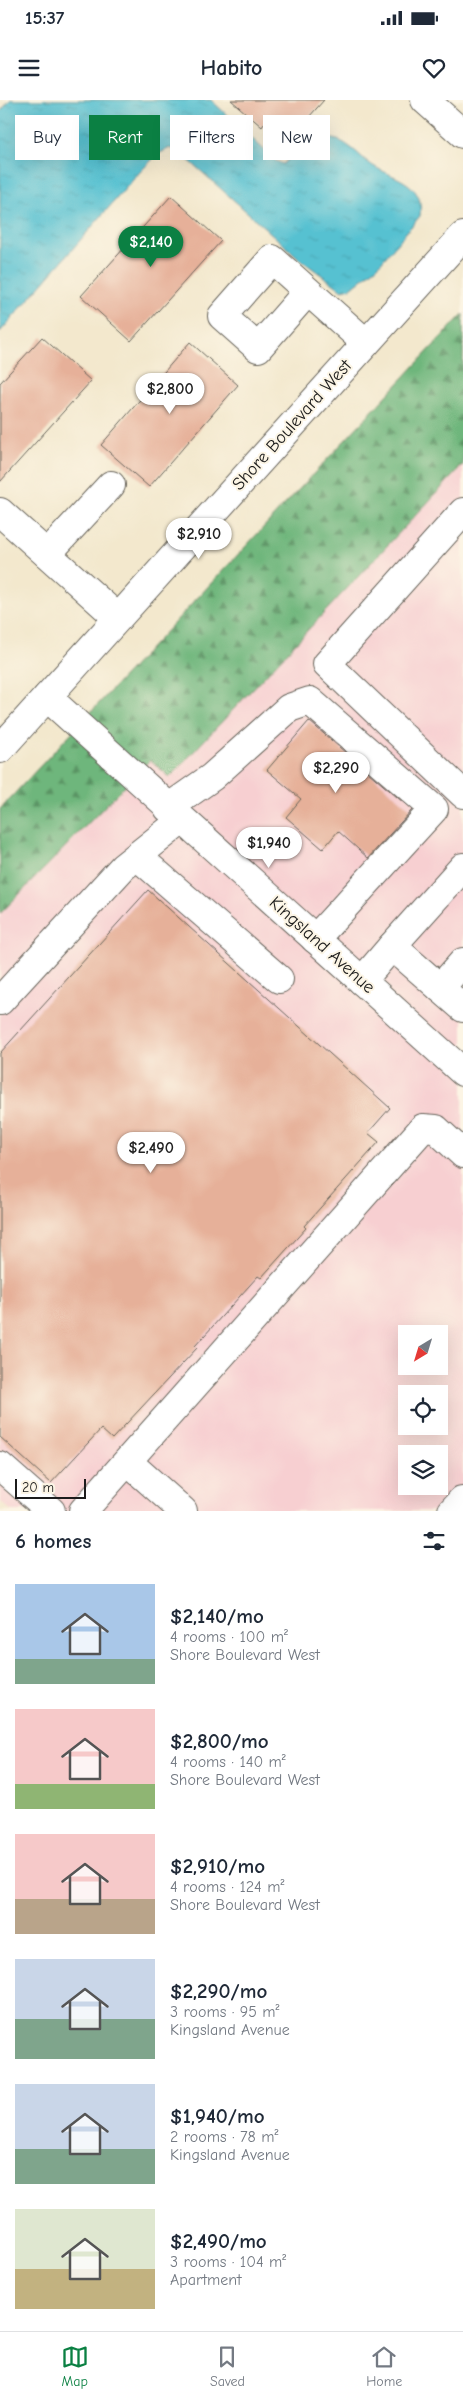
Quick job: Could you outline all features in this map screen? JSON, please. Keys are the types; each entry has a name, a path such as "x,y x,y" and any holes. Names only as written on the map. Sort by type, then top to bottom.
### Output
{"street":[{"path":"425,100 463,134"},
{"name":"Shore Boulevard West","path":"0,749 463,236"},
{"path":"308,291 366,343"},
{"path":"47,554 111,485"},
{"path":"0,512 118,618"},
{"path":"463,512 327,664 463,794"},
{"name":"Kingsland Avenue","path":"46,697 463,1072"},
{"path":"0,1001 122,867 137,856 212,777 289,708 310,701 434,809 315,939"},
{"path":"137,856 279,979"},
{"path":"362,981 463,867"},
{"path":"392,946 463,1008"},
{"path":"440,988 463,962"},
{"path":"83,1511 423,1128 436,1129 463,1154"},
{"path":"128,1462 183,1511"},
{"path":"0,1466 51,1511"}],"shaded area":[{"path":"463,465 463,1511 12,1511 0,1501 0,914 150,760 170,777"}],"green space":[{"path":"463,314 463,465 170,777 150,760 0,914 0,809"}],"water":[{"path":"10,100 211,100 227,115 170,115 170,148 160,153 160,115 89,115 89,160 152,160 0,332 0,112"},
{"path":"330,138 343,142 369,163 412,187 417,194 420,204 420,216 378,266 351,288 342,290 301,260 188,160 253,160 253,139 263,149 263,160 275,160 283,164 287,160 330,160"}],"building":[{"path":"231,100 324,100 311,115 263,115 262,127 253,119 253,115 248,115"},
{"path":"171,196 221,241 131,341 81,296"},
{"path":"42,337 91,381 0,482 0,383"},
{"path":"190,342 238,385 149,487 101,445"},
{"path":"309,721 412,810 368,858 338,831 323,849 286,817 301,799 267,770"},
{"path":"148,890 390,1108 368,1133 379,1142 304,1226 306,1228 261,1278 258,1276 195,1346 197,1348 112,1439 101,1429 51,1483 0,1437 0,1053"}]}
